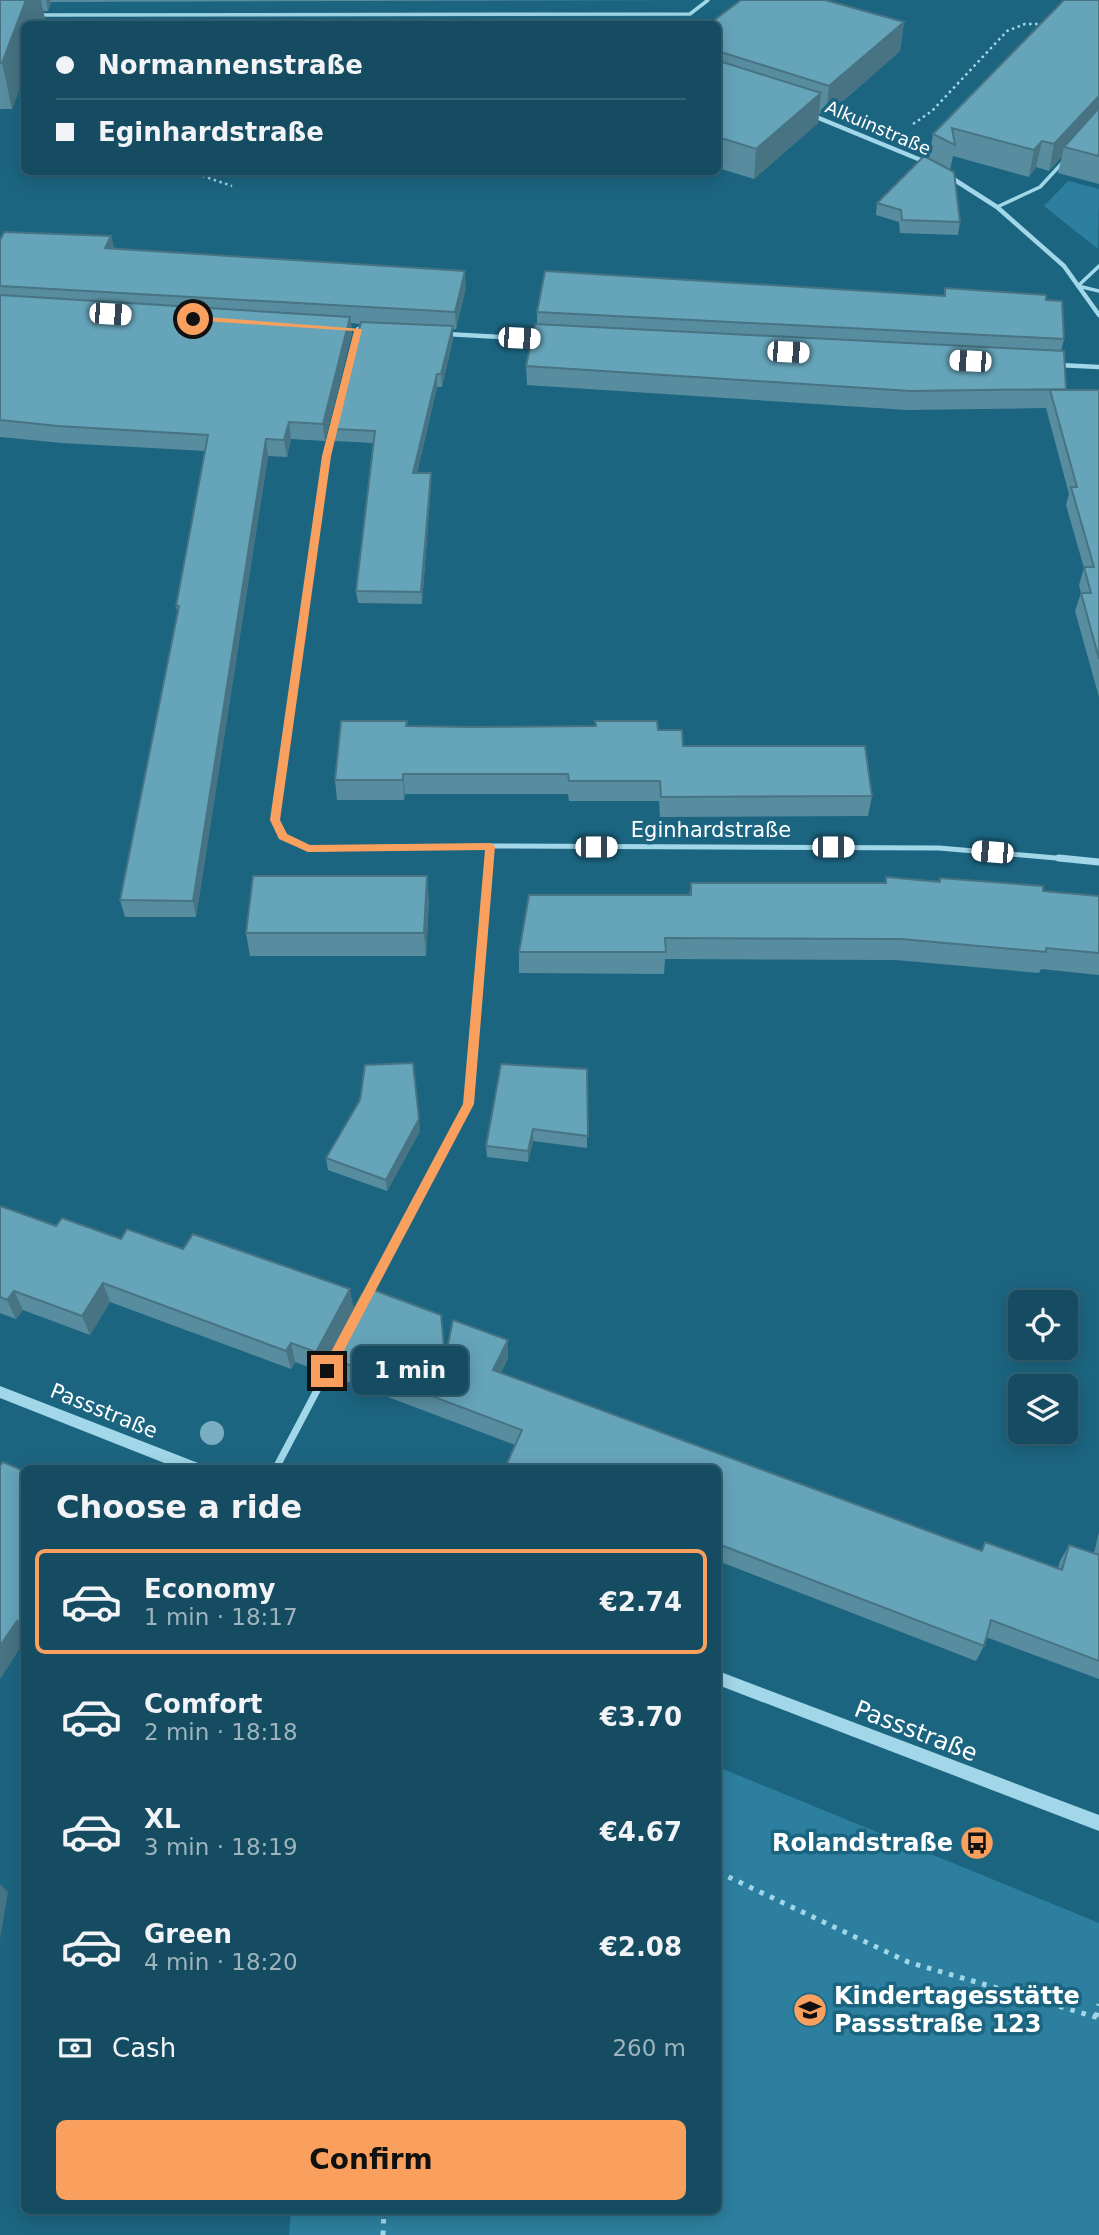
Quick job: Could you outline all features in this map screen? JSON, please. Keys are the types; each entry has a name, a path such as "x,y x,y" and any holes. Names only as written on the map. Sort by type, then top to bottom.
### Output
{"street":[{"name":"Alkuinstraße","path":"797,110 930,164"},
{"name":"Alkuinstraße","path":"941,171 997,207 1064,266 1099,315"},
{"path":"345,328 372,330"},
{"name":"Eginhardstraße","path":"358,329 326,456 275,820 283,836 308,849 490,846 939,848 1099,862"},
{"path":"441,333 551,339"},
{"path":"1055,365 1099,367"},
{"path":"359,1311 468,1104 490,846"},
{"path":"278,1465 340,1347"},
{"name":"Passstraße","path":"0,1392 184,1465"},
{"name":"Passstraße","path":"721,1679 1099,1823"}],"lane":[{"path":"27,15 690,14 708,0"},
{"path":"997,207 1040,187 1065,159"},
{"path":"1078,286 1099,265"},
{"path":"1078,286 1099,291"}],"path":[{"path":"883,143 932,111 1007,31 1024,24 1049,23"},
{"path":"200,175 232,186"},
{"path":"721,1873 908,1962 1098,2017 1099,2004"},
{"path":"383,2235 384,2214"}],"shaded area":[{"path":"1068,181 1099,189 1098,249 1044,206"},
{"path":"721,1768 1099,1923 1099,2235 289,2235 291,2214 721,2214"}],"building":[{"path":"0,0 26,0 2,63 0,63"},
{"path":"741,0 825,0 904,22 829,86 721,52 721,21 713,21"},
{"path":"1064,0 1099,0 1099,96 1054,144 1042,141 1034,150 952,128 955,145 933,134"},
{"path":"721,62 821,93 756,149 721,138"},
{"path":"1099,108 1099,156 1064,147"},
{"path":"924,156 954,172 960,222 902,220 901,210 877,203"},
{"path":"4,232 111,236 105,248 465,271 455,312 0,286 0,240"},
{"path":"545,271 945,296 945,288 1046,295 1046,300 1062,301 1064,339 537,312"},
{"path":"0,295 350,317 323,424 289,422 284,440 266,439 193,901 120,900 179,606 176,606 208,435 0,420"},
{"path":"361,322 453,326 441,374 437,374 413,473 431,473 421,592 356,591 375,431 334,429"},
{"path":"535,324 1064,351 1066,389 910,391 526,366"},
{"path":"1050,390 1099,390 1099,659 1081,593 1091,593 1084,567 1094,567 1071,487 1077,487"},
{"path":"341,721 407,721 406,726 470,727 596,726 595,721 657,721 658,730 682,730 683,746 865,746 872,796 661,797 660,781 569,781 568,774 403,774 403,780 335,780"},
{"path":"253,876 427,876 424,933 246,933"},
{"path":"886,877 1043,886 1043,891 1099,896 1099,953 1046,948 1046,952 901,939 665,938 666,952 519,952 529,895 691,895 691,883 886,883"},
{"path":"413,1063 419,1119 386,1180 326,1158 360,1100 365,1065"},
{"path":"501,1064 587,1069 588,1136 533,1129 528,1151 486,1146"},
{"path":"0,1206 56,1226 62,1218 121,1239 127,1229 183,1249 193,1234 350,1289 316,1352 291,1343 286,1351 103,1283 82,1316 14,1291 7,1300 0,1297"},
{"path":"371,1289 441,1315 445,1358 453,1320 508,1340 493,1370 982,1551 985,1542 1062,1570 1069,1545 1099,1555 1099,1661 991,1620 984,1646 721,1545 721,1465 507,1463 522,1430 328,1357 362,1294 367,1296"},
{"path":"3,1462 21,1470 21,1623 17,1621 0,1646 0,1466"}],"place":[{"name":"Rolandstraße","path":"977,1843"},
{"name":"Kindertagesstätte Passstraße 123","path":"810,2010"}],"route":[{"path":"193,319 358,329 326,456 275,820 283,836 308,849 490,846 468,1104 327,1371"}]}
